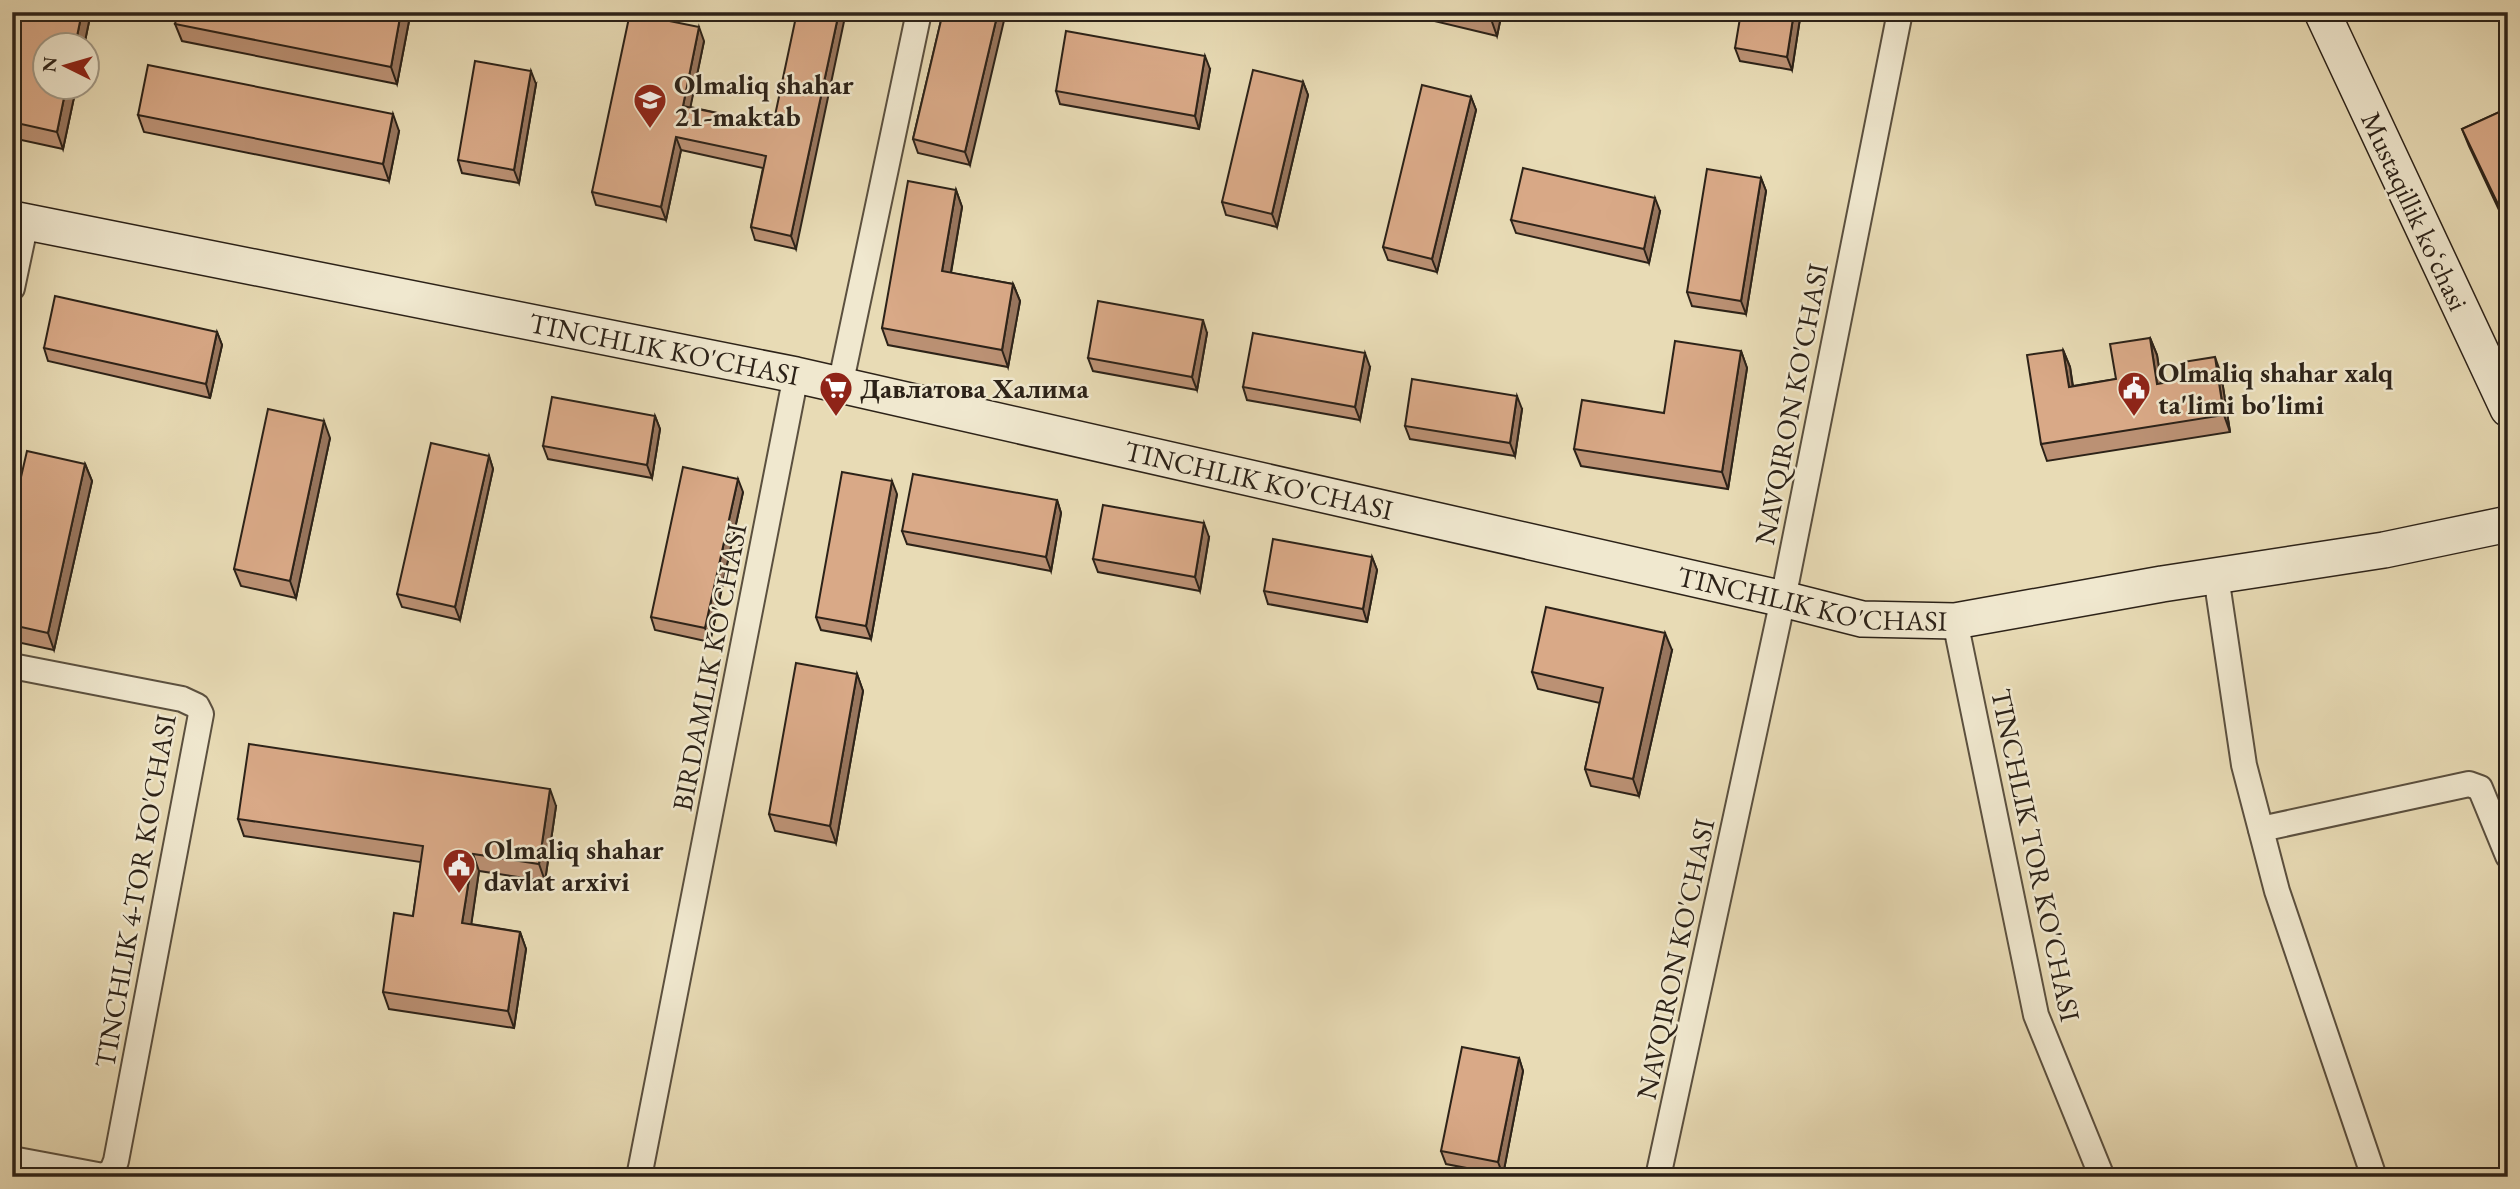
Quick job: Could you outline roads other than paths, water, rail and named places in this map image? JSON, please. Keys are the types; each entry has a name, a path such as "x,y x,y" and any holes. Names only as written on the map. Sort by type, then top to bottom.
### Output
{"main road":[{"name":"Mustaqillik koʻchasi","path":"2322,12 2508,409"},
{"name":"TINCHLIK KO'CHASI","path":"19,220 796,376 1862,619 1955,621 2384,550 2508,524"}],"street":[{"path":"840,386 919,12"},
{"name":"NAVQIRON KO'CHASI","path":"1658,1177 1783,599 1900,12"},
{"path":"12,288 19,220"},
{"name":"BIRDAMLIK KO'CHASI","path":"639,1177 796,376"},
{"path":"2216,576 2244,765 2277,891 2374,1177"},
{"name":"TINCHLIK TOR KO'CHASI","path":"1955,621 2036,1016 2102,1177"},
{"name":"TINCHLIK 4-TOR KO'CHASI","path":"12,666 182,699 197,706 201,713 113,1171 103,1176 12,1159"},
{"path":"2261,829 2469,784 2480,788 2508,856"}],"place":[{"name":"Olmaliq shahar 21-maktab","path":"650,130"},
{"name":"Давлатова Халима","path":"836,418"},
{"name":"Olmaliq shahar xalq ta'limi bo'limi","path":"2134,418"},
{"name":"Olmaliq shahar davlat arxivi","path":"459,895"}]}
